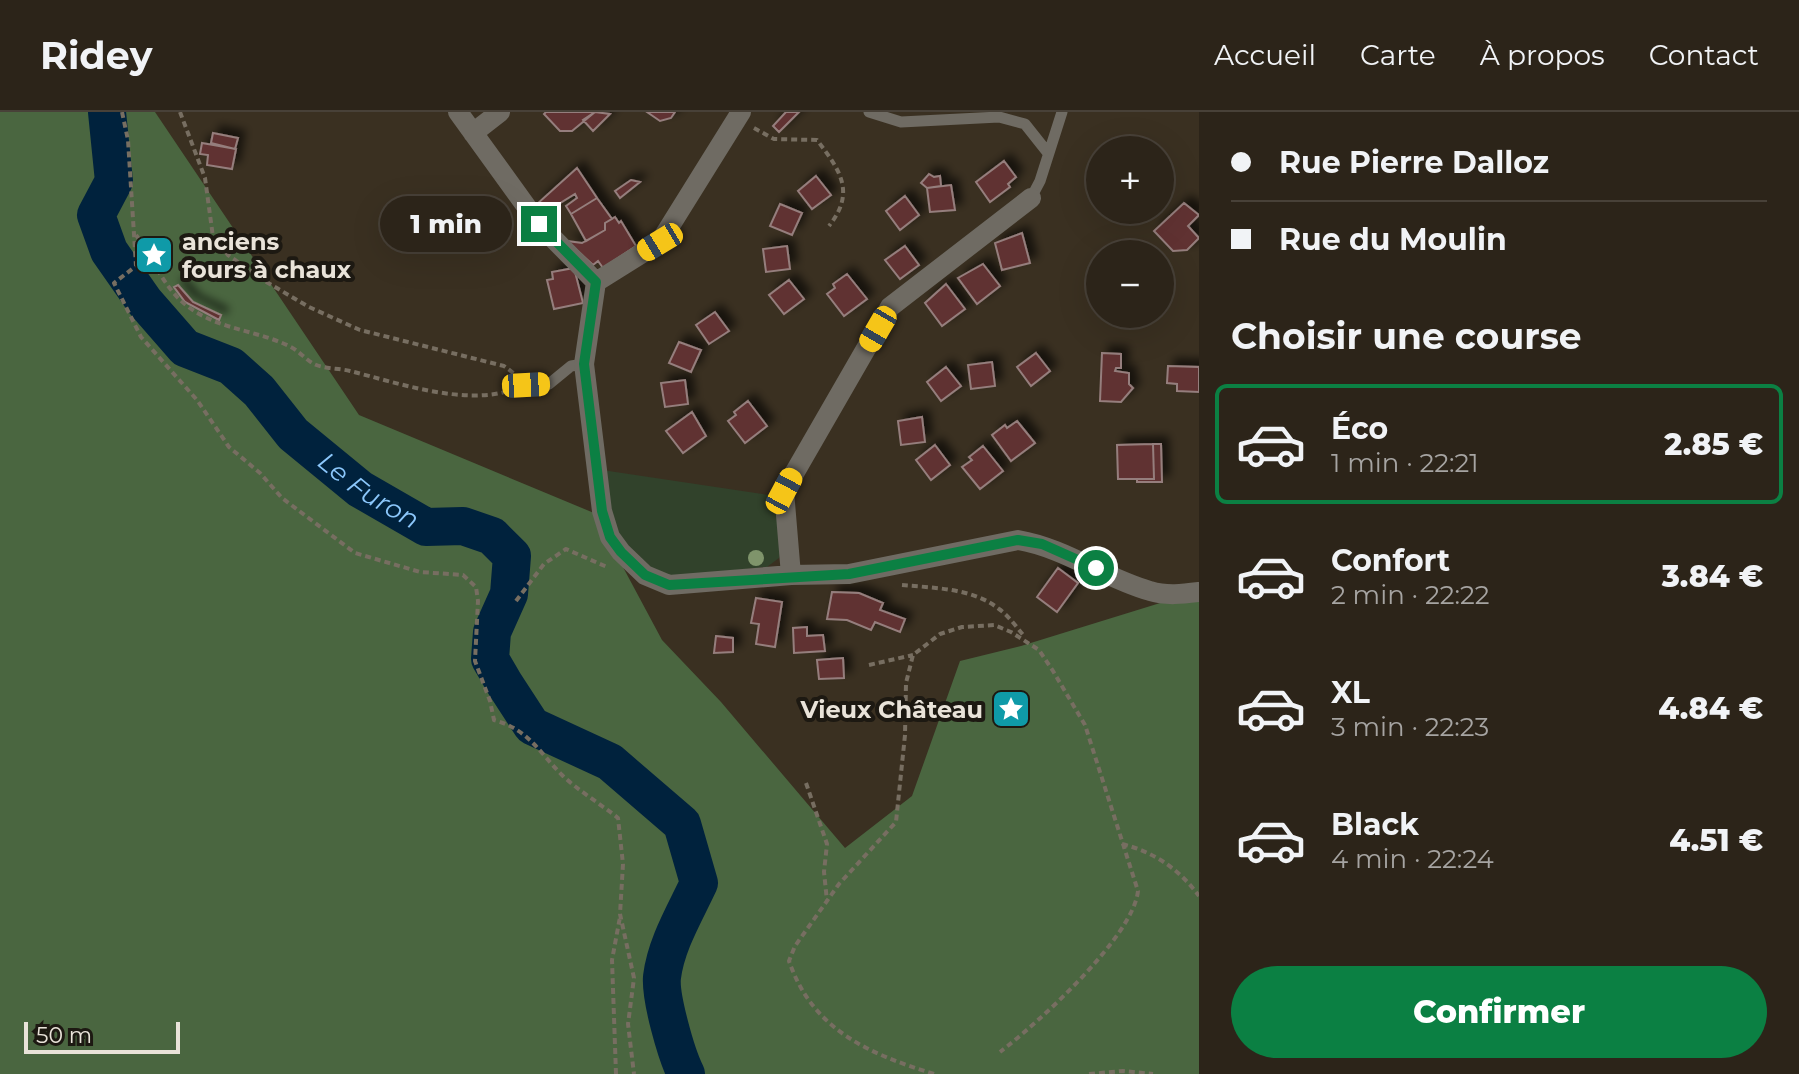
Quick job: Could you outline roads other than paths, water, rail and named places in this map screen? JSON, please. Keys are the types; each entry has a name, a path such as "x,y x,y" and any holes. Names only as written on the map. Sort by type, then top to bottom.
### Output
{"street":[{"path":"458,112 539,224 596,282"},
{"path":"473,133 500,112"},
{"path":"747,120 660,242 596,282 584,364 602,511 610,537 621,552 645,575 669,585 791,575 849,574 1018,540 1042,544 1151,592 1175,595 1199,592"},
{"path":"791,575 784,491 890,307 1031,198"}],"lane":[{"path":"869,112 901,122 999,117 1025,124 1048,153"},
{"path":"1031,198 1040,181 1062,112"},
{"path":"526,385 549,384 571,366 584,364"}],"waterway":[{"name":"Le Furon","path":"107,112 114,181 96,215 109,251 144,301 185,348 231,366 259,391 293,434 360,489 426,527 463,526 492,536 512,556 509,594 492,632 490,659 532,726 610,762 682,824 699,883 672,941 664,965 662,986 670,1026 686,1074"},
{"path":"130,298 138,292"}],"place":[{"name":"anciens fours à chaux","path":"154,255"},
{"name":"Vieux Château","path":"1011,709"}]}
